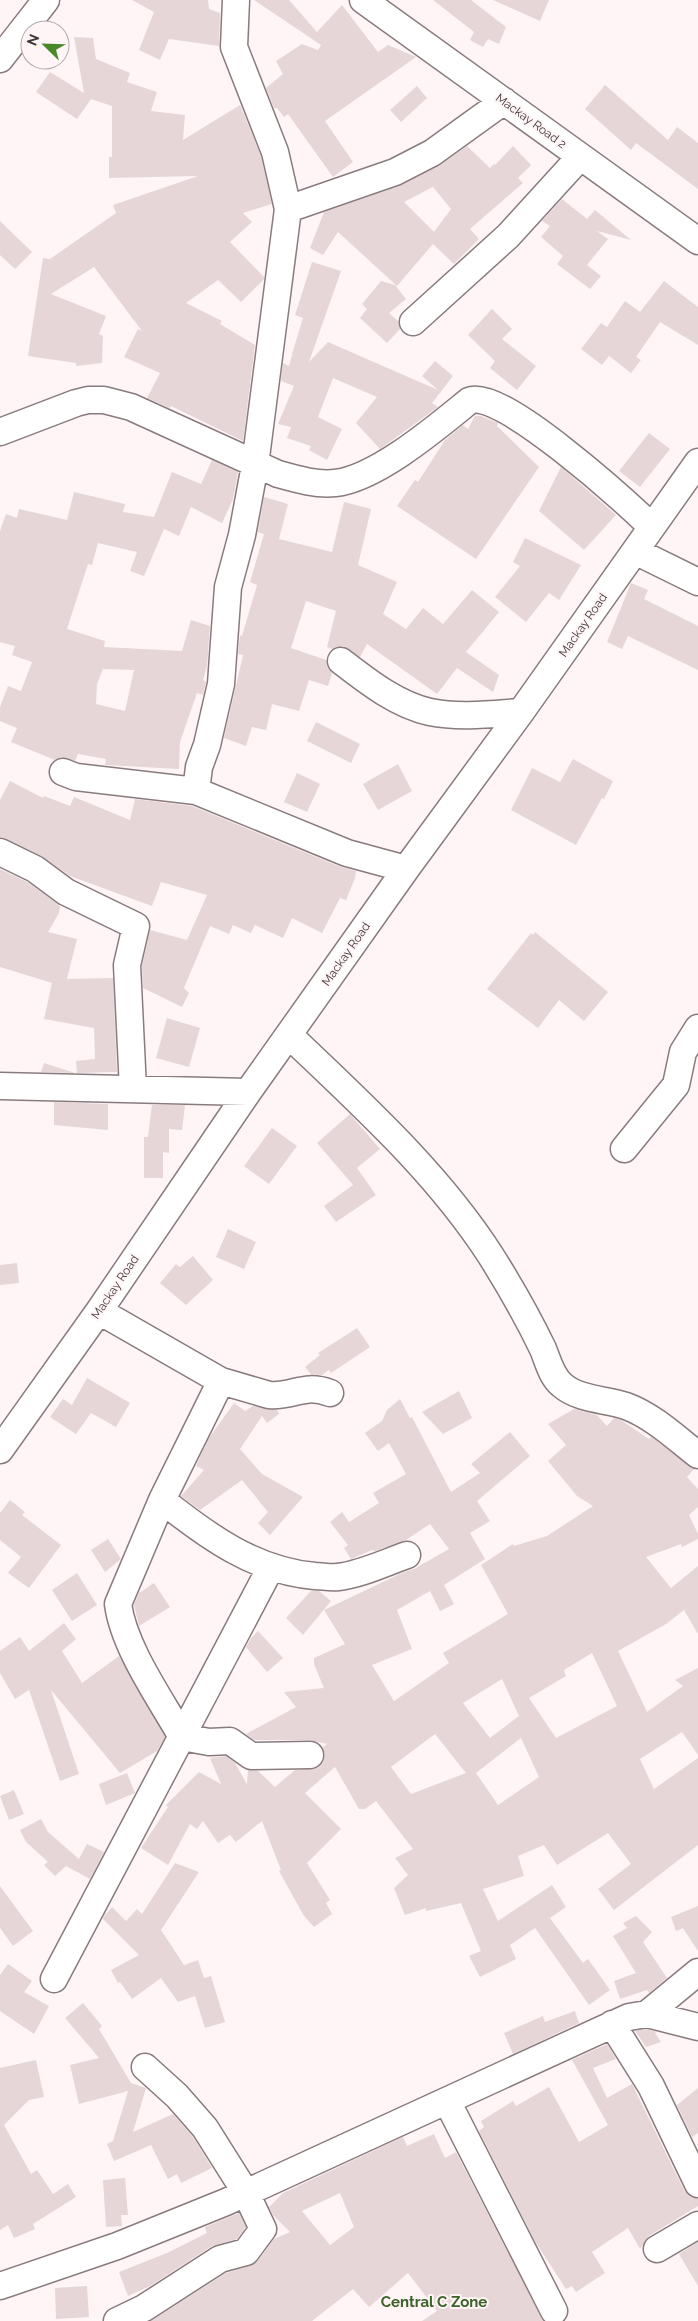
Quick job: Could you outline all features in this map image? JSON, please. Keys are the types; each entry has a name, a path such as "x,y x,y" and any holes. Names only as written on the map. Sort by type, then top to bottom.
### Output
{"street":[{"path":"0,59 46,0"},
{"path":"196,791 199,767 207,745 221,684 228,587 242,535 255,465 288,209 275,152 234,47 236,0"},
{"name":"Mackay Road 2","path":"363,0 698,241"},
{"path":"288,209 395,172 432,153 504,101"},
{"path":"413,322 508,236 580,157"},
{"path":"0,432 76,403 88,400 104,400 131,407 199,436 255,465 301,480 336,483 387,463 469,401 475,398 482,399 517,417 561,449 596,476 652,527"},
{"name":"Mackay Road","path":"0,1450 99,1311 248,1092 290,1036 406,869 522,712 698,462"},
{"path":"635,551 698,582"},
{"path":"341,661 387,694 422,710 458,715 522,712"},
{"path":"62,772 76,777 196,791 347,853 406,869"},
{"path":"0,852 35,869 66,892 136,926 127,965 133,1089"},
{"path":"624,1150 676,1085 683,1052 698,1028"},
{"path":"290,1036 393,1135 438,1185 491,1256 542,1348 552,1373 562,1385 575,1394 636,1411 669,1432 698,1455"},
{"path":"0,1086 248,1092"},
{"path":"99,1311 221,1381 276,1396 312,1388 330,1393"},
{"path":"182,1737 140,1662 120,1621 118,1604 162,1500 221,1381"},
{"path":"162,1500 198,1529 224,1546 271,1567 303,1575 336,1578 362,1572 407,1555"},
{"path":"54,1979 271,1567"},
{"path":"182,1737 209,1742 230,1741 250,1756 310,1755"},
{"path":"647,2014 698,1972"},
{"path":"0,2286 117,2246 246,2193 629,2017 647,2014 698,2027"},
{"path":"612,2024 651,2086 698,2184"},
{"path":"117,2321 144,2308 220,2259 246,2252 262,2229 246,2193 205,2128 177,2096 144,2067"},
{"path":"447,2101 554,2311"},
{"path":"657,2249 698,2225"}],"building":[{"path":"132,0 208,0 209,9 220,13 219,46 169,39 160,60 139,50 154,12"},
{"path":"254,0 289,0 317,32 342,5 378,52 388,45 416,57 325,121 353,162 333,177 288,114 284,117 277,108 274,108 266,88 283,74 276,61 302,44 318,50 321,45"},
{"path":"433,0 471,0 506,27 499,44 488,39 483,47 470,40 474,32"},
{"path":"493,0 549,0 540,21"},
{"path":"74,37 93,38 96,59 130,73 127,82 157,92 151,111 185,115 183,140 240,105 261,156 272,204 243,213 252,222 230,242 264,279 241,302 218,280 186,303 222,321 220,324 255,345 243,441 171,406 170,408 147,398 160,373 124,357 138,329 142,331 94,267 51,294 106,316 99,334 103,336 102,363 76,366 76,363 28,356 43,258 50,259 116,213 113,205 198,176 109,178 109,157 112,157 112,106 91,99 77,119 36,92 50,72 84,93"},
{"path":"605,85 668,140 677,127 698,143 698,189 636,143 631,150 585,109"},
{"path":"417,86 427,98 401,122 390,110"},
{"path":"467,146 490,168 513,146 531,165 518,178 523,183 470,229 479,239 454,264 433,244 397,286 338,232 323,255 310,248 324,212 402,185 439,166","holes":["433,187 451,209 434,232 404,202"]},
{"path":"562,199 587,219 595,210 631,240 597,231 608,239 587,265 601,276 590,289 557,264 563,256 541,237 550,226 542,221"},
{"path":"0,221 32,252 15,269 0,255"},
{"path":"312,262 341,271 309,362 328,342 438,390 422,376 435,361 453,376 432,403 438,407 380,449 356,423 377,397 333,378 318,417 342,429 327,460 309,450 311,446 287,438 291,427 278,424 294,386 281,381 283,363 289,366 292,355 294,356 292,354 303,318 295,315"},
{"path":"381,281 395,285 406,299 389,313 398,321 400,329 387,343 360,318 367,309 362,304"},
{"path":"664,281 698,307 698,345 660,322 636,357 641,360 631,373 609,356 602,365 581,349 601,323 607,327 625,301 640,312"},
{"path":"492,309 512,329 502,339 536,366 517,390 490,368 495,361 468,335"},
{"path":"475,416 481,416 498,423 497,426 539,467 476,559 397,506 415,480 418,482 445,440 463,425 468,429"},
{"path":"649,433 670,449 640,487 619,471"},
{"path":"212,460 238,472 233,499 222,523 191,507 179,536 164,529 144,576 130,571 137,552 98,543 92,565 88,564 67,629 105,641 104,647 182,651 191,620 210,626 207,666 203,680 206,682 203,695 197,693 180,742 179,769 105,765 106,759 78,754 75,761 61,757 55,760 11,742 17,728 0,721 0,707 8,686 21,691 32,662 12,655 15,646 0,642 0,531 6,514 17,518 19,509 67,520 74,492 125,504 123,512 154,517 172,472 201,484","holes":["103,669 134,670 125,711 96,704 97,684"]},
{"path":"561,467 616,515 584,550 539,511"},
{"path":"264,497 288,504 279,539 332,552 344,502 371,509 358,565 397,582 383,614 406,629 423,608 443,624 472,590 499,612 466,652 499,675 493,692 457,668 437,694 367,644 360,657 343,646 332,649 327,647 336,611 306,601 291,648 326,660 327,667 332,673 328,686 309,680 299,711 272,704 266,730 252,727 246,746 224,738 243,655 238,654 240,635 242,636 257,585 250,582 264,534 258,532"},
{"path":"525,538 581,565 559,600 549,593 526,622 495,597 520,566 513,562"},
{"path":"631,583 648,590 644,599 698,626 698,670 628,636 622,649 607,642"},
{"path":"316,722 360,744 351,763 307,741"},
{"path":"573,759 613,781 576,845 511,810 532,768 560,782"},
{"path":"398,764 412,791 378,810 363,784"},
{"path":"297,773 320,784 307,812 284,802"},
{"path":"10,781 43,798 44,796 70,806 74,797 130,820 135,799 192,806 341,867 356,871 355,878 346,900 340,898 322,933 292,918 283,938 255,925 251,933 233,925 229,934 210,926 184,988 189,993 182,1007 143,988 142,966 150,930 187,940 207,895 161,882 152,906 70,876 42,856 0,837 0,800"},
{"path":"0,869 27,882 60,906 59,913 48,932 77,939 67,979 113,978 117,1072 77,1073 76,1061 95,1059 94,1028 44,1019 52,983 0,967"},
{"path":"535,932 608,992 584,1021 559,1000 538,1028 487,989 531,933 533,935"},
{"path":"167,1018 200,1028 189,1067 156,1058"},
{"path":"44,1063 75,1073 41,1072"},
{"path":"54,1102 108,1104 108,1130 54,1125"},
{"path":"152,1105 185,1105 182,1130 169,1129 169,1153 163,1152 163,1178 144,1178 144,1137 148,1137"},
{"path":"350,1114 380,1149 357,1168 376,1195 336,1222 324,1206 353,1185 317,1143"},
{"path":"272,1128 297,1146 269,1184 244,1166"},
{"path":"228,1229 256,1242 244,1269 216,1257"},
{"path":"193,1256 213,1280 186,1305 160,1283 176,1264 180,1267"},
{"path":"17,1263 19,1283 0,1285 0,1265"},
{"path":"357,1328 370,1347 331,1373 329,1370 322,1375 311,1374 305,1367 320,1355 318,1353"},
{"path":"87,1378 130,1403 116,1427 91,1413 76,1434 50,1417 63,1399 72,1405"},
{"path":"459,1391 472,1418 443,1434 422,1412"},
{"path":"400,1399 410,1418 412,1417 451,1492 480,1473 471,1464 510,1432 530,1456 477,1501 490,1521 470,1533 485,1559 444,1585 454,1604 440,1611 430,1591 397,1610 412,1649 372,1665 394,1701 449,1663 443,1653 508,1614 481,1565 513,1544 514,1546 547,1536 593,1506 577,1496 548,1461 566,1445 548,1424 574,1409 597,1415 607,1426 614,1418 621,1420 649,1439 651,1437 694,1469 687,1477 698,1489 698,1507 689,1515 698,1534 698,1539 682,1547 681,1544 646,1557 671,1588 698,1566 698,1634 684,1610 666,1624 618,1651 647,1712 683,1686 675,1680 698,1668 698,1755 682,1732 640,1759 654,1789 698,1758 698,1845 614,1910 598,1889 631,1864 608,1833 557,1865 544,1845 518,1856 524,1876 483,1889 498,1921 552,1885 566,1907 550,1918 583,1963 588,1959 610,1990 589,2005 535,1928 510,1945 516,1959 480,1977 469,1956 481,1951 461,1903 426,1911 426,1908 405,1915 394,1888 408,1875 395,1858 413,1849 376,1801 365,1809 359,1809 335,1767 305,1793 341,1829 307,1863 330,1900 326,1903 332,1914 314,1927 304,1916 279,1871 281,1870 262,1821 236,1842 230,1835 218,1843 203,1821 197,1829 190,1824 168,1865 141,1848 168,1807 166,1805 199,1772 221,1784 210,1758 226,1756 235,1763 247,1784 248,1770 258,1771 275,1787 295,1770 318,1768 323,1762 325,1754 323,1747 327,1744 310,1740 254,1740 246,1734 296,1707 284,1692 324,1688 314,1664 314,1658 345,1644 324,1610 414,1569 449,1549 430,1524 406,1540 375,1551 372,1550 351,1559 344,1548 348,1545 330,1522 342,1512 349,1522 379,1503 373,1493 406,1474 389,1443 378,1451 365,1433 382,1421 387,1410","holes":["592,1653 617,1706 556,1738 529,1698 566,1676 564,1670","502,1679 519,1716 490,1738 463,1703","435,1734 466,1773 411,1794 391,1767","521,1738 539,1777 498,1805 476,1773"]},
{"path":"234,1403 245,1411 253,1406 277,1410 279,1414 267,1423 262,1416 240,1449 262,1474 303,1497 270,1535 258,1523 268,1512 242,1480 200,1510 181,1496 204,1470 196,1466 209,1438"},
{"path":"10,1500 25,1512 22,1515 61,1545 29,1588 8,1573 21,1557 0,1540 0,1513"},
{"path":"108,1539 121,1559 105,1572 91,1550"},
{"path":"77,1573 97,1605 72,1621 52,1590"},
{"path":"154,1583 170,1607 139,1626 134,1605 139,1593"},
{"path":"311,1591 319,1591 331,1601 303,1635 286,1618"},
{"path":"64,1623 76,1639 62,1651 82,1683 119,1656 165,1737 157,1751 120,1773 51,1690 79,1774 60,1781 29,1690 15,1699 0,1673 0,1651 20,1637 29,1651"},
{"path":"258,1631 283,1658 267,1672 246,1647"},
{"path":"127,1773 135,1793 106,1805 99,1784"},
{"path":"14,1790 24,1814 9,1820 0,1796"},
{"path":"41,1819 48,1832 79,1859 87,1844 104,1852 90,1879 66,1866 55,1876 44,1865 48,1862 26,1842 20,1830"},
{"path":"175,1863 199,1872 161,1930 184,1965 198,1960 204,1978 211,1976 225,2022 205,2028 195,1996 178,2002 161,1978 132,1999 120,1982 118,1983 111,1970 139,1955 103,1919 104,1916 112,1907 126,1921 137,1909 142,1914"},
{"path":"0,1886 33,1931 13,1946 0,1928"},
{"path":"698,1906 698,1951 683,1928 676,1931 671,1917"},
{"path":"636,1916 652,1932 643,1942 667,1978 649,1993 647,1990 620,1999 614,1981 636,1973 613,1936 627,1928 623,1923"},
{"path":"8,1964 32,1981 24,1992 49,2006 34,2034 0,2011 0,1975"},
{"path":"83,2003 102,2026 99,2029 131,2083 146,2088 133,2132 173,2114 193,2137 212,2168 181,2183 177,2174 168,2179 151,2145 114,2161 107,2144 113,2141 128,2091 79,2104 70,2065 99,2058 65,2018"},
{"path":"575,2011 579,2023 513,2054 504,2033 543,2016 545,2022"},
{"path":"646,2029 657,2032 655,2033 661,2042 646,2047 635,2031"},
{"path":"607,2044 616,2059 593,2068 607,2098 632,2084 684,2190 690,2197 698,2199 698,2206 649,2236 640,2249 628,2228 592,2252 605,2273 576,2292 572,2286 566,2289 536,2243 479,2131 484,2127 481,2121 513,2101 516,2106 549,2087 579,2142 608,2125 572,2060"},
{"path":"36,2060 44,2097 29,2100 4,2125 31,2174 37,2170 53,2194 68,2184 76,2197 33,2224 35,2229 14,2238 8,2225 0,2230 0,2068"},
{"path":"698,2088 698,2133 692,2137 677,2105"},
{"path":"434,2134 445,2158 456,2152 543,2321 422,2321 437,2311 408,2273 369,2307 353,2289 312,2321 151,2321 226,2273 250,2266 258,2261 274,2239 290,2232 273,2215 269,2207 283,2193 403,2137 407,2146","holes":["340,2193 354,2227 330,2245 302,2211"]},
{"path":"125,2178 128,2215 121,2215 122,2226 106,2227 103,2180"},
{"path":"239,2213 246,2227 237,2239 212,2246 150,2286 128,2296 119,2272 167,2253 207,2233 205,2227"},
{"path":"698,2242 698,2286 679,2254"},
{"path":"87,2286 89,2317 56,2319 55,2288"}],"district":[{"name":"Central C Zone","path":"434,2302"}]}
